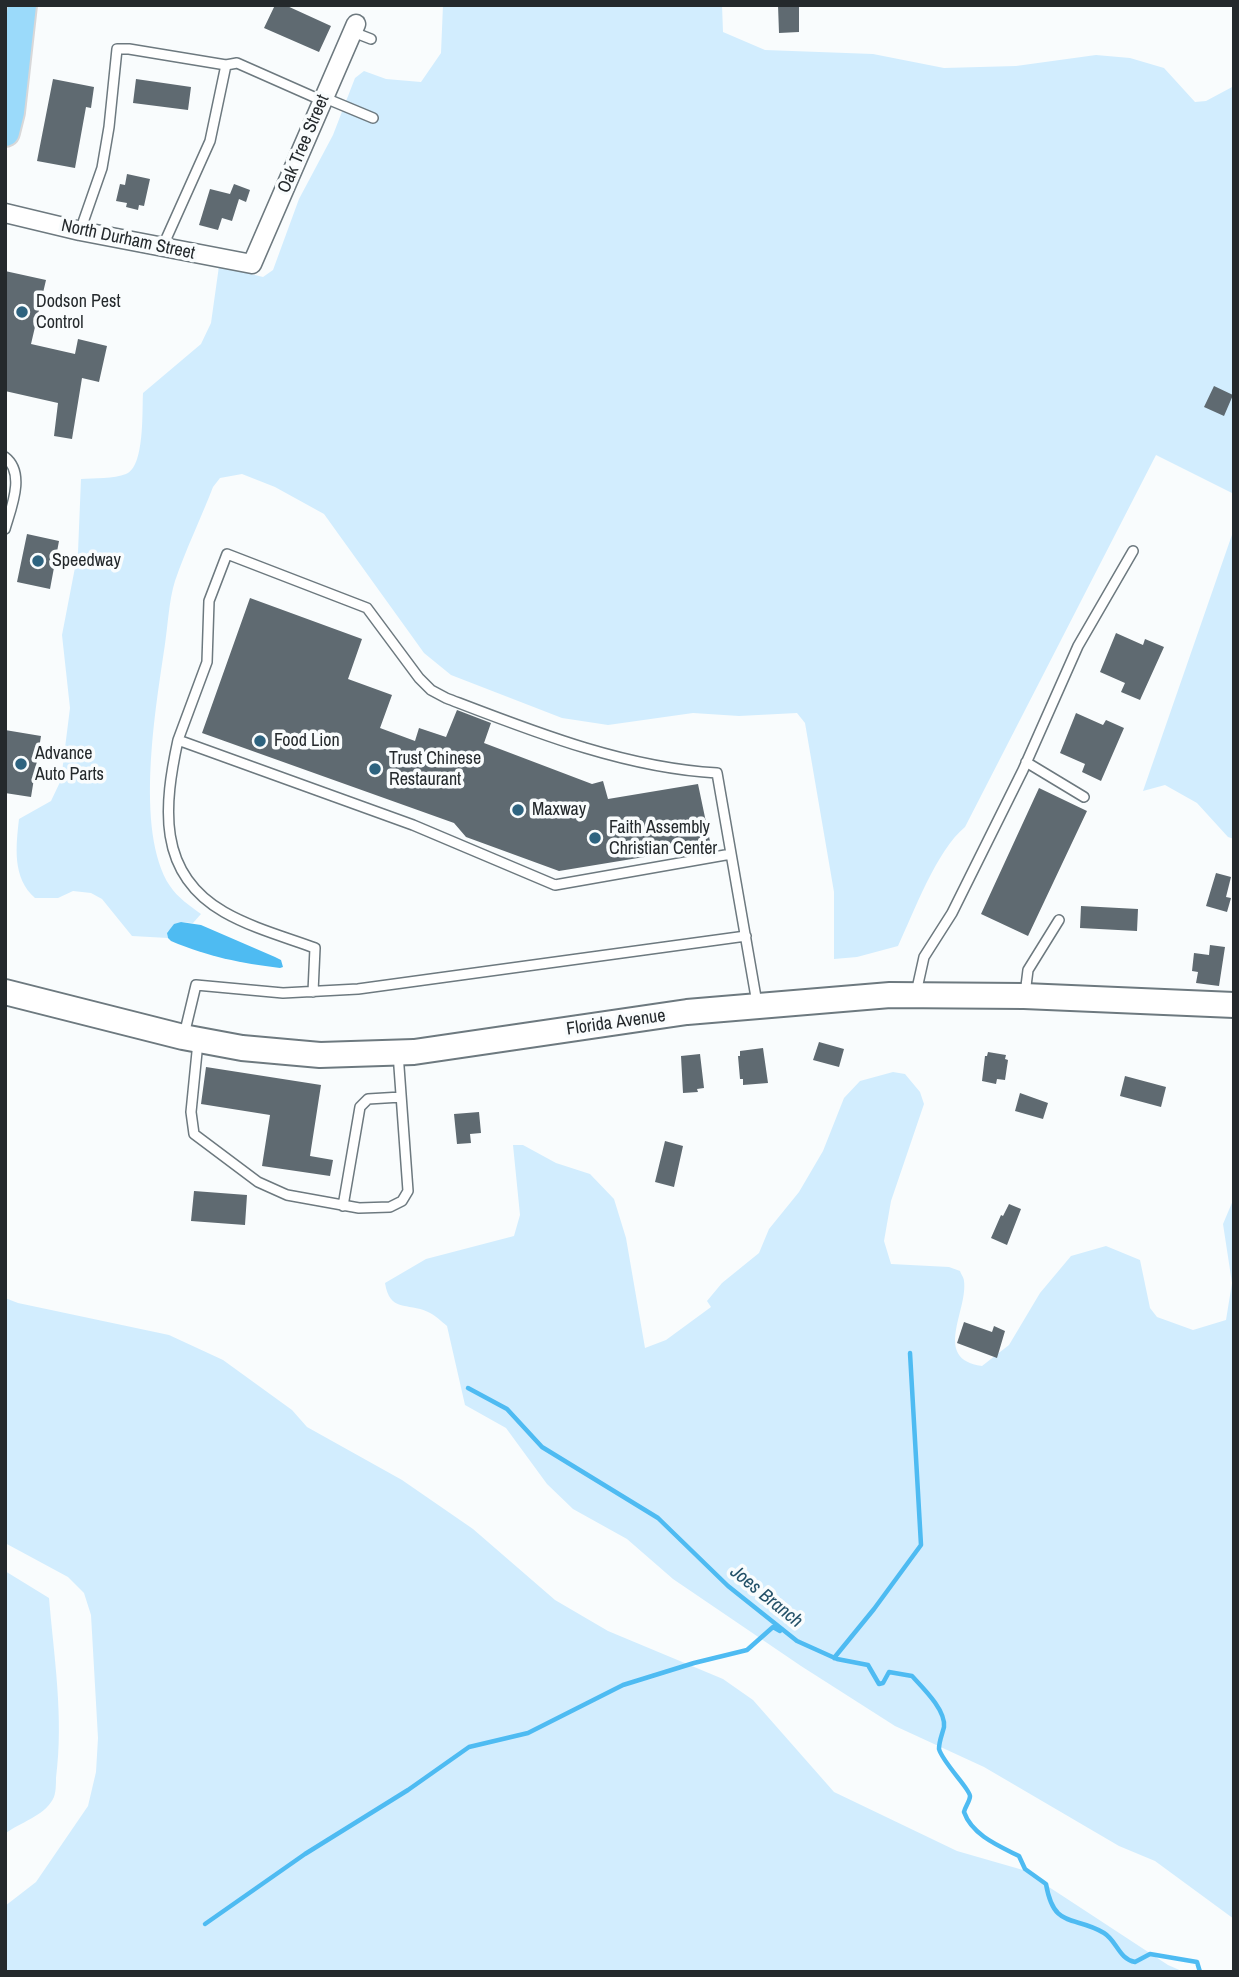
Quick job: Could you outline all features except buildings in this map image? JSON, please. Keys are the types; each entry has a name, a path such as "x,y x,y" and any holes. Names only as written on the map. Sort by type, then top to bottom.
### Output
{"main road":[{"path":"5,132 22,5"},
{"name":"Florida Avenue","path":"5,992 191,1038 243,1048 320,1055 398,1052 687,1012 915,995 1024,996 1234,1005"}],"street":[{"name":"Oak Tree Street","path":"252,264 355,28"},
{"name":"North Durham Street","path":"5,213 162,248 252,264"}],"lane":[{"path":"355,28 371,39"},
{"path":"80,231 102,168 110,127 117,49 226,65 237,63 373,118"},
{"path":"162,248 210,141 226,65"},
{"path":"5,457 12,463 16,486 5,528"},
{"path":"5,483 16,486"},
{"path":"915,995 925,957 952,914 1026,762 1078,646 1133,551"},
{"path":"313,992 315,948 227,914 203,896 184,873 170,841 168,792 178,740 207,662 209,601 227,554 367,608 425,684 446,698 556,740 683,770 718,773 758,1005"},
{"path":"178,740 413,825 555,885 731,854"},
{"path":"1026,762 1084,797"},
{"path":"1024,996 1028,970 1059,920"},
{"path":"398,1052 408,1191 402,1201 390,1207 359,1209 287,1195 258,1182 194,1134 191,1112 191,1038 197,985 255,992 358,989 746,936"},
{"path":"343,1206 360,1107 368,1099 401,1097"}],"shaded area":[{"path":"443,5 722,5 723,32 765,50 873,54 944,68 1016,66 1096,55 1130,58 1164,68 1195,102 1206,101 1234,86 1234,494 1156,455 965,827 935,866 898,946 857,957 834,959 834,892 805,723 797,713 739,716 693,713 608,725 562,718 451,675 424,653 324,514 275,487 242,474 220,478 213,487 175,581 153,733 150,802 159,862 173,890 201,914 193,923 181,922 167,932 168,938 132,936 102,899 91,893 73,891 58,898 35,898 22,881 17,861 19,819 51,801 61,780 70,708 62,635 78,552 81,479 116,477 132,469 137,461 141,438 143,393 201,344 211,323 219,266 263,277 273,270 299,199 333,135 355,78 364,71 386,79 421,82 441,53"},
{"path":"1234,529 1234,839 1228,837 1197,803 1165,785 1143,791"},
{"path":"893,1072 905,1074 920,1092 924,1104 891,1201 884,1241 891,1264 949,1267 960,1271 964,1280 964,1293 955,1344 959,1354 967,1362 982,1366 1009,1345 1040,1293 1071,1256 1106,1246 1140,1260 1150,1308 1157,1317 1193,1330 1226,1320 1232,1283 1223,1224 1234,1198 1234,1919 1155,1861 1119,1846 984,1767 895,1726 673,1579 627,1539 573,1509 547,1484 506,1428 465,1405 447,1326 428,1312 395,1303 387,1292 385,1283 426,1259 514,1236 520,1215 513,1145 523,1145 556,1163 590,1174 614,1199 626,1238 645,1348 666,1340 711,1307 707,1301 722,1283 759,1253 769,1229 799,1192 823,1151 844,1098 860,1081"},
{"path":"5,1298 169,1335 223,1360 292,1410 307,1427 402,1480 473,1529 555,1600 608,1631 723,1679 753,1700 834,1792 957,1851 1023,1870 1168,1965 1184,1972 5,1972 5,1906 36,1882 88,1806 96,1772 98,1738 91,1615 84,1593 68,1577 5,1543"},
{"path":"5,1571 49,1598 59,1733 53,1799 37,1815 5,1834"}],"water":[{"path":"181,922 201,925 275,957 281,960 283,967 225,959 171,941 167,933 174,924"}],"waterway":[{"path":"834,1658 921,1545 910,1353"},
{"name":"Joes Branch","path":"468,1388 507,1409 542,1447 658,1518 728,1586 797,1641 837,1659 868,1665 879,1684 883,1683 889,1672 912,1676 933,1700 944,1720 939,1749 969,1793 970,1798 964,1812 973,1827 987,1839 1019,1856 1025,1869 1046,1884 1054,1909 1060,1915 1104,1933 1125,1957 1135,1962 1150,1954 1197,1962 1200,1972"},
{"path":"205,1924 305,1854 408,1790 469,1747 528,1733 623,1685 747,1650 773,1627 780,1631"}],"place":[{"name":"Dodson Pest Control","path":"22,312"},
{"name":"Speedway","path":"38,561"},
{"name":"Food Lion","path":"260,741"},
{"name":"Advance Auto Parts","path":"21,764"},
{"name":"Trust Chinese Restaurant","path":"375,769"},
{"name":"Maxway","path":"518,810"},
{"name":"Faith Assembly Christian Center","path":"595,838"}]}
